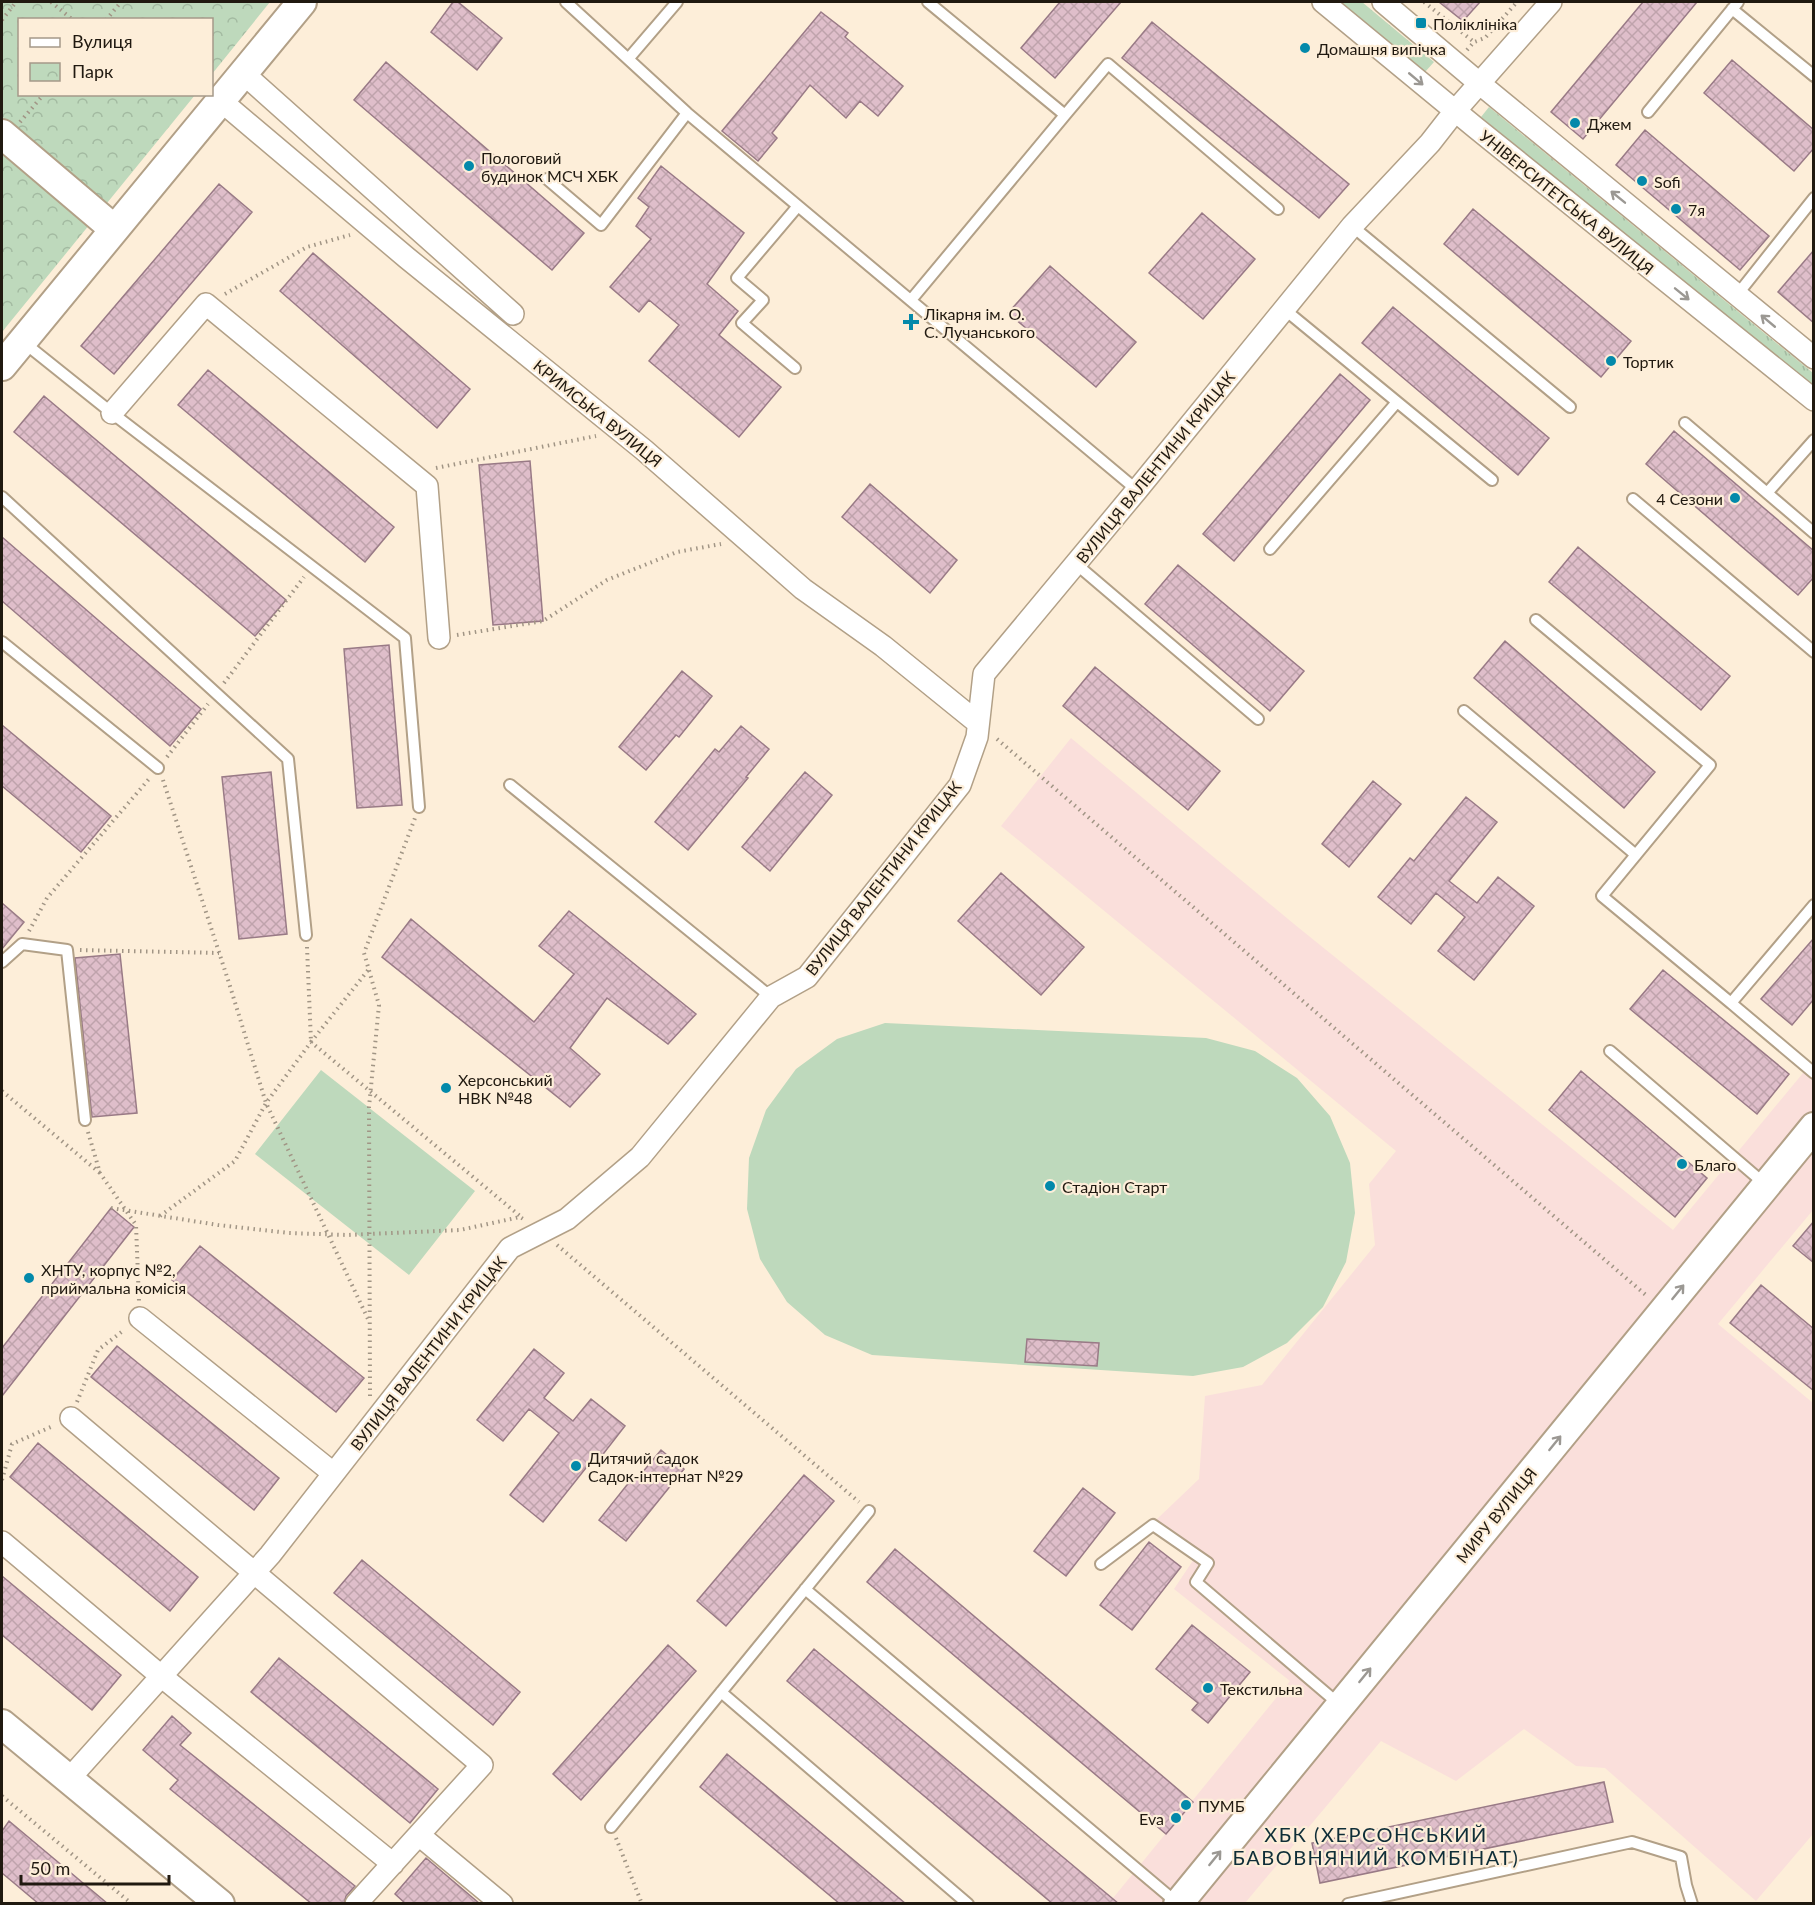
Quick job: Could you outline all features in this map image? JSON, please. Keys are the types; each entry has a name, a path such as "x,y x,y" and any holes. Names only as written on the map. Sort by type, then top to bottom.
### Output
{"street":[{"path":"2,366 303,2"},
{"name":"УНІВЕРСИТЕТСЬКА ВУЛИЦЯ","path":"1323,2 1814,400"},
{"path":"1383,2 1814,358"},
{"name":"ВУЛИЦЯ ВАЛЕНТИНИ КРИЦАК","path":"69,1779 254,1573 510,1248 567,1219 640,1157 771,997 807,977 960,785 976,737 984,674 1352,226 1430,143 1479,83 1551,2"},
{"path":"243,72 513,314"},
{"name":"КРИМСЬКА ВУЛИЦЯ","path":"220,100 620,431 803,588 883,646 978,723"},
{"path":"7,127 114,229"},
{"path":"112,413 206,304 427,486 440,638"},
{"name":"МИРУ ВУЛИЦЯ","path":"1178,1904 1814,1126"},
{"path":"140,1318 333,1473"},
{"path":"71,1418 482,1765 356,1904"},
{"path":"2,1542 161,1676 393,1864"},
{"path":"2,1724 220,1904"},
{"path":"419,1835 502,1904"}],"lane":[{"path":"566,2 687,113 1137,490"},
{"path":"629,58 677,2"},
{"path":"928,2 1065,115"},
{"path":"1648,112 1735,5 1814,76"},
{"path":"911,300 1108,64 1278,209"},
{"path":"547,179 601,225 687,113"},
{"path":"1737,295 1814,198"},
{"path":"795,368 742,323 763,300 737,278 798,206"},
{"path":"1352,226 1570,407"},
{"path":"1284,309 1492,480"},
{"path":"22,341 405,638 419,807"},
{"path":"1270,549 1397,402"},
{"path":"1685,423 1814,533"},
{"path":"1767,493 1814,440"},
{"path":"2,497 288,759 306,934"},
{"path":"1633,499 1814,652"},
{"path":"1076,564 1258,719"},
{"path":"1536,620 1710,765 1602,896 1814,1073"},
{"path":"2,642 158,768"},
{"path":"1464,711 1636,855"},
{"path":"510,785 771,997"},
{"path":"1731,1003 1814,905"},
{"path":"2,962 22,944 67,950 85,1120"},
{"path":"1610,1051 1766,1185"},
{"path":"611,1827 869,1511"},
{"path":"1101,1564 1154,1525 1208,1563 1196,1582 1341,1705"},
{"path":"805,1590 1178,1904"},
{"path":"721,1692 968,1904"},
{"path":"1348,1904 1632,1842 1681,1857 1692,1904"}],"path":[{"path":"2,20 16,2"},
{"path":"51,2 71,18"},
{"path":"108,18 120,2"},
{"path":"1424,2 1474,42 1485,39 1517,2"},
{"path":"7,127 18,125 42,96"},
{"path":"206,304 307,247 372,228"},
{"path":"412,473 620,431"},
{"path":"440,638 543,621 607,580 677,552 746,539"},
{"path":"978,723 1663,1310"},
{"path":"158,768 266,1103 370,1322"},
{"path":"370,1426 369,1107 379,1005 364,953 419,807"},
{"path":"306,934 311,1042 520,1217 541,1232 869,1511"},
{"path":"67,950 219,953"},
{"path":"159,1216 235,1161 266,1103 369,969"},
{"path":"2,1092 100,1173 136,1225 140,1318 98,1350 71,1418 12,1444 2,1480"},
{"path":"85,1120 100,1173"},
{"path":"111,1208 218,1225 289,1233 328,1234 460,1230 520,1217"},
{"path":"2,1796 132,1904"},
{"path":"611,1827 642,1904"}],"shaded area":[{"path":"1071,738 1294,924 1673,1230 1813,1061 1813,1210 1718,1324 1813,1403 1813,1834 1756,1901 1605,1768 1576,1766 1524,1729 1456,1781 1381,1741 1245,1903 1109,1903 1290,1681 1174,1589 1198,1553 1156,1520 1199,1479 1205,1396 1262,1385 1375,1245 1369,1184 1396,1151 1001,826"}],"green space":[{"path":"2,2 270,2 213,73 213,18 18,18 18,96 194,96 2,332"},
{"path":"1340,2 1362,2 1434,62 1425,72"},
{"path":"1489,107 1813,373 1813,389 1481,117"},
{"name":"Стадіон Старт","path":"885,1023 1206,1038 1255,1051 1297,1078 1330,1116 1350,1163 1355,1213 1346,1262 1323,1307 1287,1343 1243,1367 1193,1376 872,1355 825,1335 787,1302 760,1259 747,1209 749,1158 766,1110 796,1069 837,1039"},
{"path":"321,1070 475,1191 409,1275 255,1154"}],"building":[{"path":"453,2 458,2 502,38 477,70 431,32"},
{"path":"1060,2 1121,2 1055,78 1021,48"},
{"path":"1439,2 1480,2 1463,21"},
{"path":"1643,2 1697,2 1583,139 1551,112"},
{"path":"821,12 848,33 845,37 903,86 878,116 860,101 846,118 810,85 772,133 777,138 758,161 722,131"},
{"path":"1152,22 1349,184 1319,218 1122,58"},
{"path":"1732,60 1814,130 1814,148 1794,171 1704,93"},
{"name":"Пологовий будинок МСЧ ХБК","path":"386,62 584,233 552,270 354,100"},
{"path":"1645,130 1769,236 1740,270 1616,165"},
{"path":"661,166 744,233 707,284 738,311 719,335 781,387 739,437 649,361 679,325 649,300 639,312 610,287 651,239 636,226 649,207 638,198"},
{"path":"219,184 252,212 114,374 81,346"},
{"path":"1473,209 1631,341 1601,377 1444,244"},
{"path":"1202,213 1255,259 1203,319 1149,273"},
{"path":"1814,250 1814,323 1778,292"},
{"path":"313,253 470,389 437,428 280,291"},
{"path":"1050,266 1136,342 1096,387 1008,313"},
{"path":"1393,307 1549,438 1518,475 1362,343"},
{"path":"208,370 394,527 365,562 178,405"},
{"path":"1340,374 1370,400 1234,561 1203,534"},
{"path":"44,396 286,600 255,636 14,432"},
{"path":"1674,431 1814,551 1814,577 1798,595 1646,464"},
{"path":"530,461 543,621 493,625 479,465"},
{"path":"870,484 957,560 930,593 842,517"},
{"path":"2,537 201,709 170,746 2,601"},
{"path":"1578,547 1730,676 1701,710 1549,582"},
{"path":"1178,565 1304,671 1270,711 1145,604"},
{"path":"1505,641 1655,772 1624,808 1474,678"},
{"path":"389,645 402,805 357,808 344,649"},
{"path":"1095,667 1220,771 1188,810 1063,706"},
{"path":"682,671 712,696 679,737 676,735 646,770 619,747"},
{"path":"2,725 111,816 81,852 2,786"},
{"path":"741,726 769,749 688,850 655,822 715,749 719,752"},
{"path":"271,772 287,934 239,939 222,777"},
{"path":"805,772 832,795 770,871 742,847"},
{"path":"1373,781 1401,804 1349,867 1322,844"},
{"path":"1466,797 1497,822 1449,881 1477,903 1498,877 1534,906 1474,980 1438,951 1465,917 1436,893 1411,924 1378,897 1410,858 1414,861"},
{"path":"1001,873 1084,947 1041,995 958,921"},
{"path":"2,903 24,922 2,949"},
{"path":"569,911 696,1014 668,1044 607,998 570,1048 600,1074 570,1107 382,957 411,919 534,1022 574,974 539,946"},
{"path":"1814,938 1814,999 1792,1025 1761,999"},
{"path":"120,954 137,1113 92,1117 75,958"},
{"path":"1663,970 1789,1074 1757,1114 1630,1009"},
{"path":"1581,1071 1707,1178 1675,1217 1549,1110"},
{"path":"111,1208 134,1227 2,1396 2,1348"},
{"path":"1814,1221 1814,1263 1793,1246"},
{"path":"200,1246 364,1378 336,1412 172,1280"},
{"path":"1761,1285 1814,1329 1814,1391 1730,1323"},
{"path":"1027,1339 1099,1343 1097,1366 1025,1362"},
{"path":"117,1346 279,1478 254,1510 91,1377"},
{"path":"534,1349 564,1373 544,1398 573,1421 591,1399 625,1426 597,1462 593,1459 543,1522 510,1495 559,1433 529,1409 503,1441 477,1420"},
{"path":"38,1443 198,1577 170,1611 10,1477"},
{"path":"661,1450 684,1469 626,1541 599,1520 634,1476 637,1479"},
{"path":"804,1475 834,1501 726,1626 697,1601"},
{"path":"1083,1488 1115,1513 1066,1576 1034,1551"},
{"path":"1149,1542 1181,1567 1132,1630 1100,1605"},
{"path":"895,1549 1193,1802 1166,1834 867,1582"},
{"path":"362,1560 520,1692 493,1725 334,1593"},
{"path":"2,1576 121,1675 92,1710 2,1635"},
{"name":"Текстильна","path":"1192,1625 1250,1672 1208,1723 1192,1710 1198,1703 1156,1669"},
{"path":"668,1645 696,1671 581,1800 553,1774"},
{"path":"814,1649 1119,1904 1053,1904 787,1681"},
{"path":"279,1658 438,1789 410,1823 251,1692"},
{"path":"172,1716 191,1733 180,1745 355,1886 346,1896 344,1904 312,1904 170,1789 178,1780 143,1750"},
{"path":"727,1754 906,1904 840,1904 700,1787"},
{"path":"1604,1782 1613,1822 1320,1883 1312,1843"},
{"path":"9,1821 108,1904 39,1904 2,1873 2,1831"},
{"path":"426,1858 480,1904 406,1904 395,1894"}],"place":[{"name":"Поліклініка","path":"1421,23"},
{"name":"Домашня випічка","path":"1305,48"},
{"name":"Джем","path":"1575,123"},
{"name":"Пологовий будинок МСЧ ХБК","path":"469,166"},
{"name":"Sofi","path":"1642,181"},
{"name":"7я","path":"1676,209"},
{"name":"Лікарня ім. О. С. Лучанського","path":"911,322"},
{"name":"Тортик","path":"1611,361"},
{"name":"4 Сезони","path":"1735,498"},
{"name":"Херсонський НВК №48","path":"446,1088"},
{"name":"Благо","path":"1682,1164"},
{"name":"Стадіон Старт","path":"1050,1186"},
{"name":"ХНТУ, корпус №2, приймальна комісія","path":"29,1278"},
{"name":"Дитячий садок Садок-інтернат №29","path":"576,1466"},
{"name":"Текстильна","path":"1208,1688"},
{"name":"ПУМБ","path":"1186,1805"},
{"name":"Eva","path":"1176,1818"}],"district":[{"name":"ХБК (ХЕРСОНСЬКИЙ БАВОВНЯНИЙ КОМБІНАТ)","path":"1376,1846"}]}
